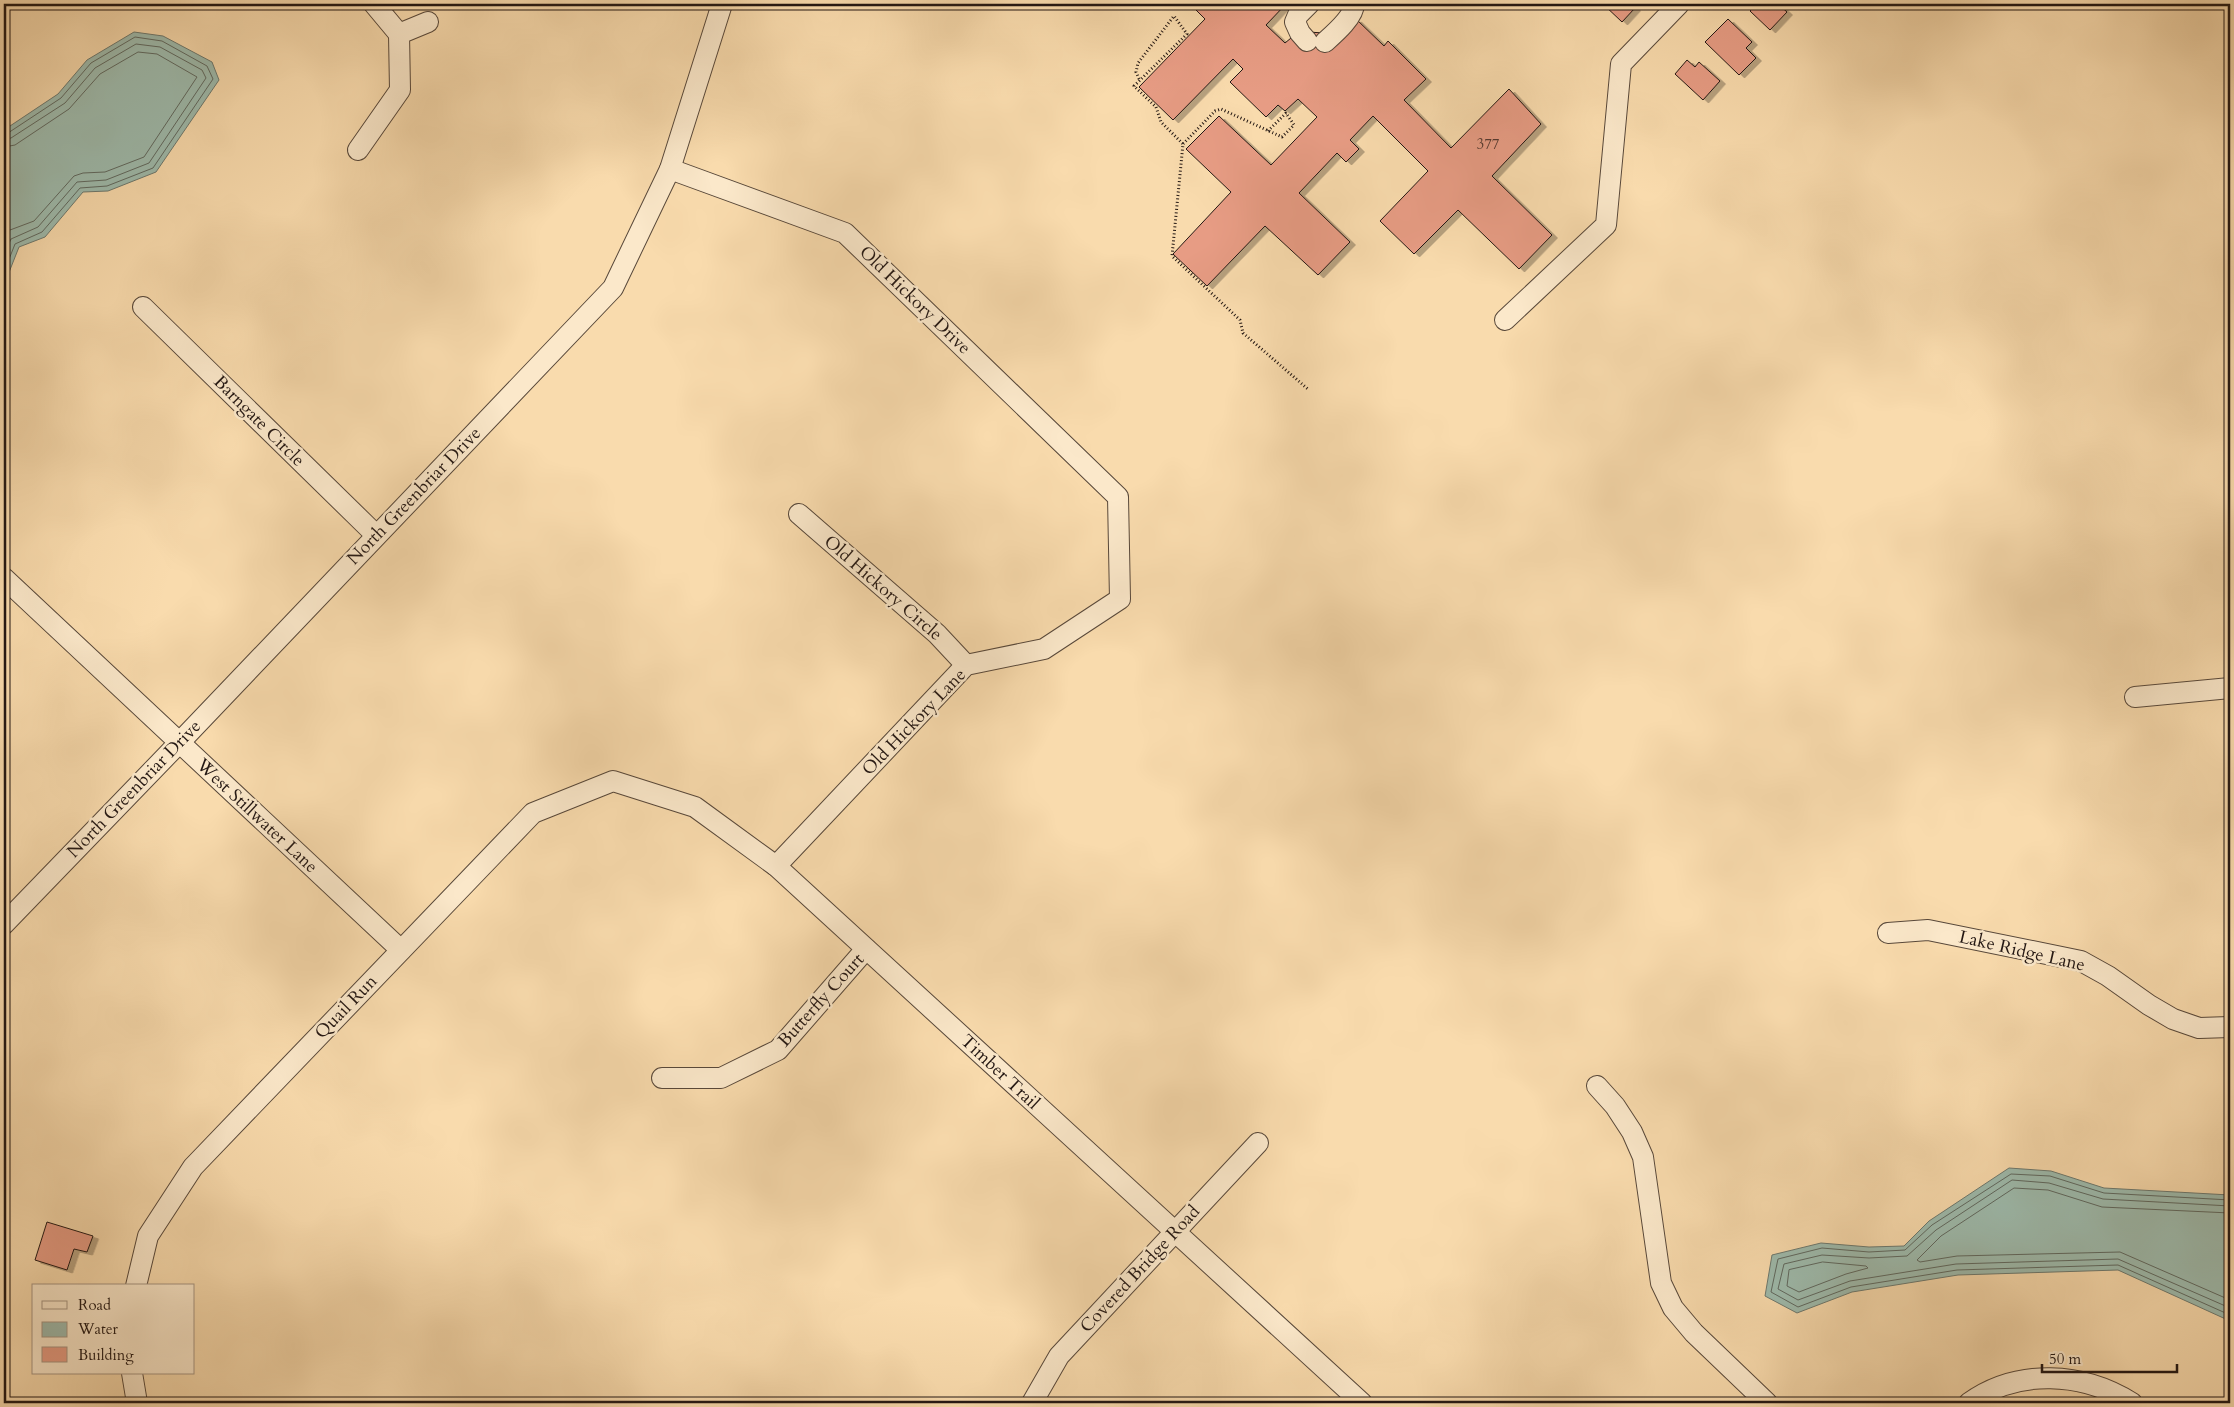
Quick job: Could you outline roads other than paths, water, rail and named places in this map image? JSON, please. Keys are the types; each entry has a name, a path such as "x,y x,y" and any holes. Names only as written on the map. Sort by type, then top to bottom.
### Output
{"street":[{"path":"358,150 400,90 399,34 374,4"},
{"name":"North Greenbriar Drive","path":"4,924 613,288 670,169 722,4"},
{"path":"1309,4 1298,15 1295,22 1300,33 1316,42 1344,22 1354,9 1354,4"},
{"path":"1505,320 1606,225 1621,64 1679,4"},
{"path":"399,34 428,22"},
{"name":"Old Hickory Drive","path":"670,169 845,233 1118,497"},
{"name":"Barngate Circle","path":"143,307 376,536"},
{"name":"Old Hickory Lane","path":"776,866 966,665 1044,649 1120,599 1118,497"},
{"name":"Old Hickory Circle","path":"798,514 937,634 966,665"},
{"name":"West Stillwater Lane","path":"4,578 401,950"},
{"path":"2134,697 2230,688"},
{"name":"Timber Trail","path":"613,780 695,807 776,866 1362,1403"},
{"name":"Quail Run","path":"136,1284 148,1236 193,1168 533,813 613,780"},
{"name":"Lake Ridge Lane","path":"1888,933 1928,930 2081,961 2108,976 2148,1005 2173,1019 2199,1028 2230,1027"},
{"name":"Butterfly Court","path":"662,1078 720,1078 778,1050 866,949"},
{"path":"1597,1086 1615,1106 1632,1132 1643,1157 1661,1283 1674,1308 1694,1334 1767,1403"},
{"name":"Covered Bridge Road","path":"1032,1403 1059,1356 1258,1143"},
{"path":"132,1374 137,1403"},
{"path":"1970,1403 1997,1388 2024,1380 2052,1377 2081,1381 2113,1392 2132,1403"}],"water":[{"path":"134,32 163,36 212,62 219,80 156,172 108,191 83,192 45,237 19,247 4,285 4,130 58,94 87,60"},
{"path":"2009,1168 2051,1171 2104,1188 2230,1195 2230,1321 2118,1270 1958,1275 1852,1292 1797,1313 1765,1296 1772,1255 1821,1243 1869,1247 1904,1246 1929,1221"}]}
